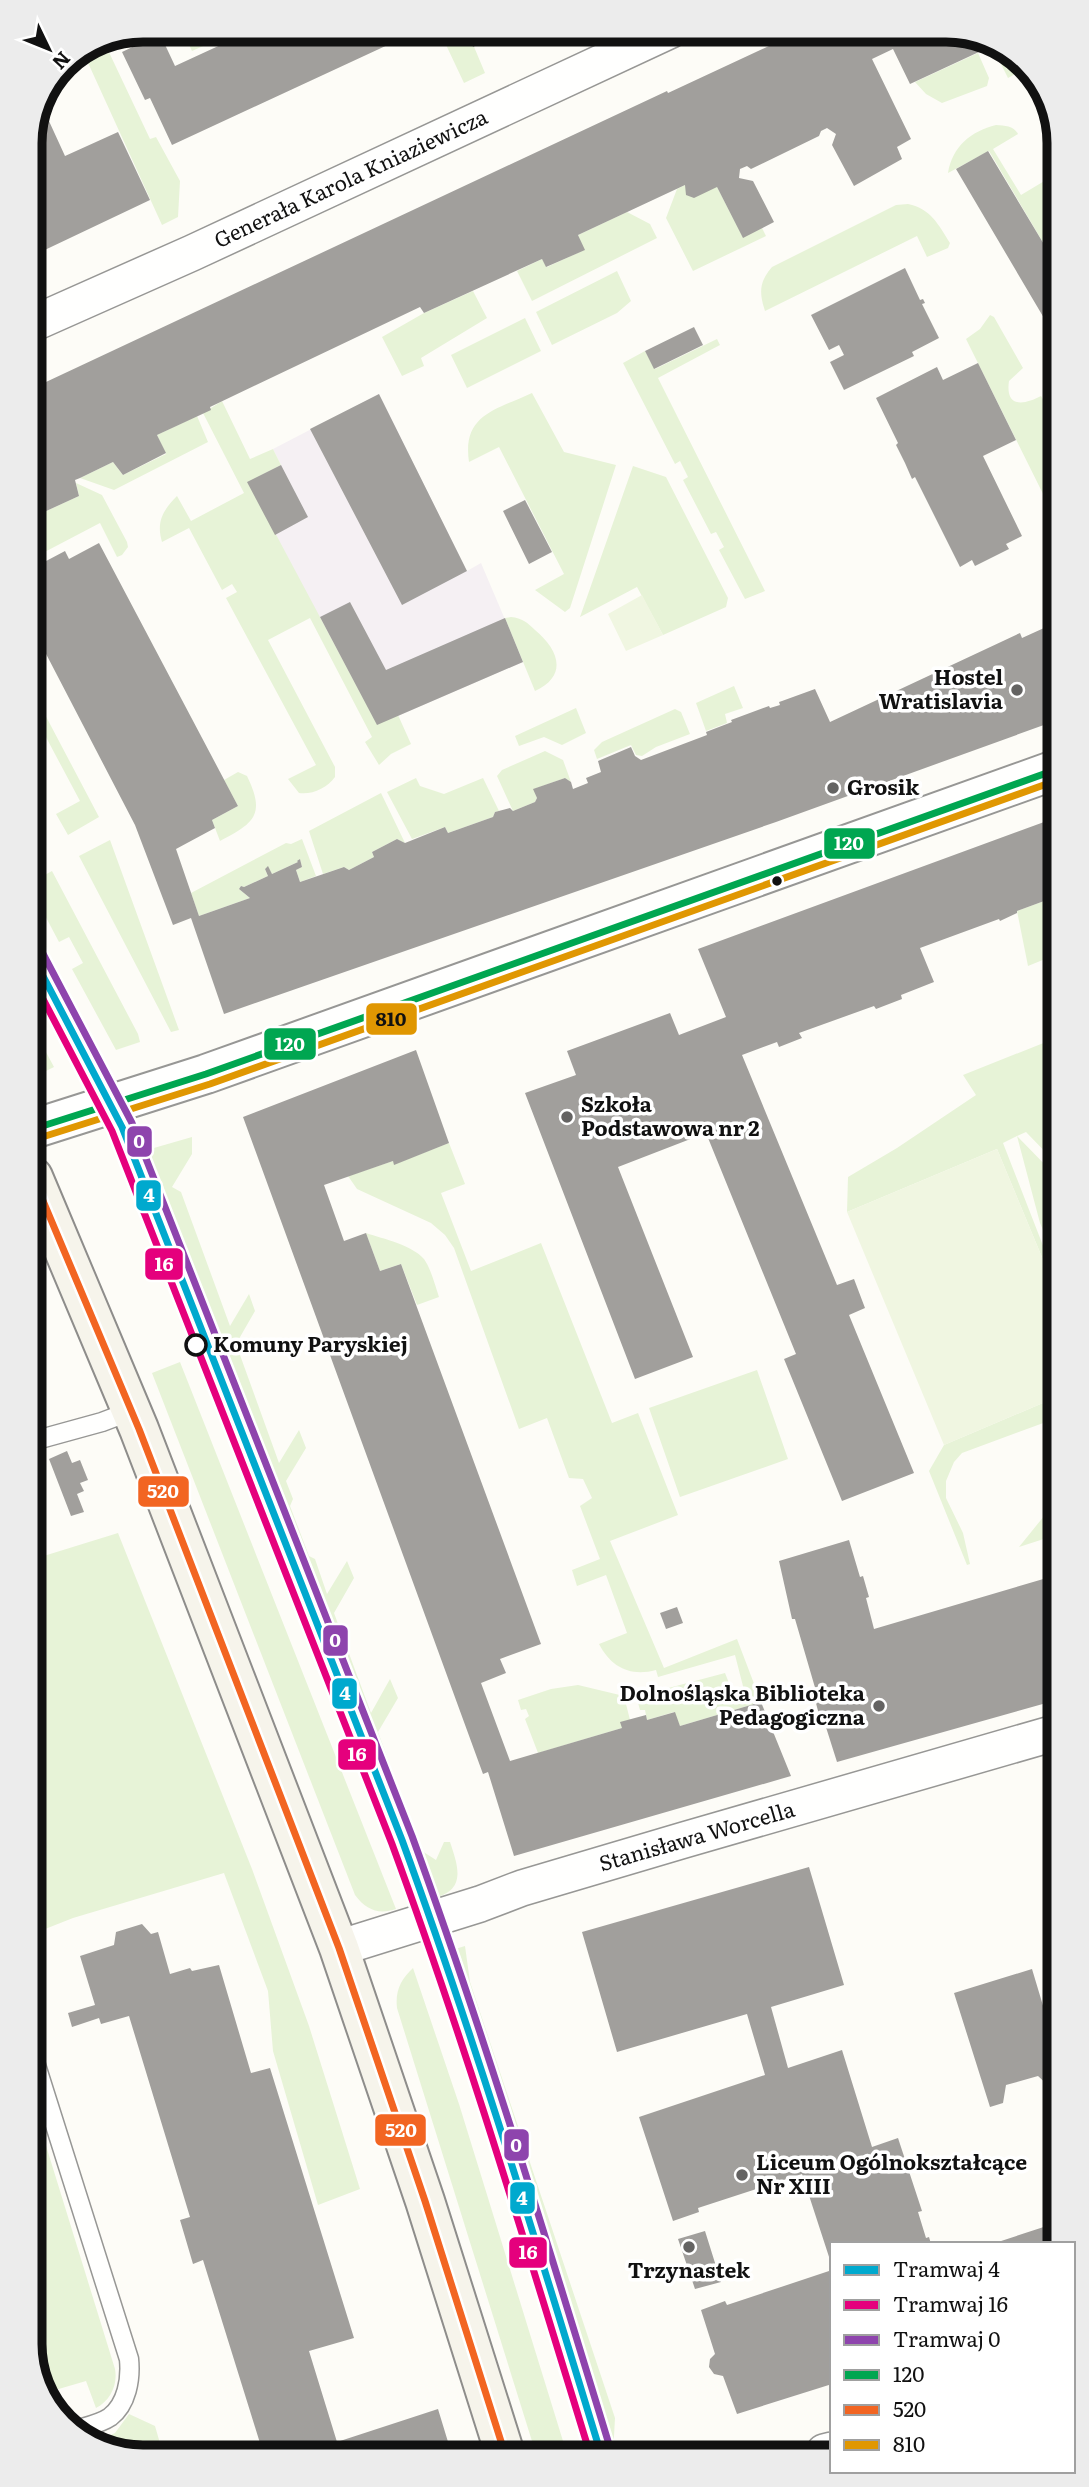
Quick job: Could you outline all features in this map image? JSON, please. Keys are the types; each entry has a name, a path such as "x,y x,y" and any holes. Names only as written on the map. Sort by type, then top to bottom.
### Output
{"main road":[{"path":"42,1198 131,1411 339,1948 416,2175 502,2445"}],"street":[{"name":"Generała Karola Kniaziewicza","path":"42,320 645,42"},
{"path":"42,1126 206,1074 1047,773"},
{"name":"Stanisława Worcella","path":"339,1948 480,1904 522,1888 1047,1735"}],"lane":[{"path":"42,1439 131,1411"},
{"path":"42,2084 129,2359 131,2377 124,2398 115,2412 108,2418 84,2427"}],"shaded area":[{"path":"379,394 467,571 481,563 523,662 377,725 247,482 281,465 273,449"}],"green space":[{"path":"188,42 212,42 192,51"},
{"path":"445,42 472,42 485,73 464,83"},
{"path":"107,49 150,139 156,137 180,181 178,217 162,225 86,59 92,55"},
{"path":"978,53 989,78 987,86 942,103 926,94 915,82"},
{"path":"996,55 1019,72 1008,78"},
{"path":"1006,126 1018,134 993,149 1021,195 1047,180 1047,249 989,151 948,173 958,148 971,136 987,128"},
{"path":"685,185 717,187 743,237 762,228 766,236 693,271 666,218 677,189"},
{"path":"896,205 916,206 933,218 950,243 948,248 927,257 917,236 765,311 761,288 772,267"},
{"path":"627,212 650,224 657,238 532,301 517,271 542,259 547,267 584,250 578,235"},
{"path":"617,271 631,301 617,313 552,345 536,312"},
{"path":"473,291 487,318 421,358 424,366 402,376 382,337 424,313"},
{"path":"990,315 994,317 1023,368 1009,381 1010,396 1013,400 1022,402 1041,396 1047,406 1047,502 966,339 980,329"},
{"path":"525,318 541,351 467,388 451,355"},
{"path":"717,339 720,345 658,378 765,591 745,599 719,550 724,547 716,532 711,534 683,480 688,477 680,461 675,464 623,363 645,351 655,369"},
{"path":"532,393 564,452 616,465 570,608 565,612 535,590 564,574 499,447 469,462 468,446 476,424 494,410"},
{"path":"222,401 250,459 273,449 281,465 248,482 377,724 398,715 411,744 391,754 379,765 365,742 372,737 310,618 268,640 335,767 332,781 309,793 299,793 288,779 316,765 226,598 237,592 232,584 222,590 189,528 162,542 160,535 162,517 177,496 191,521 244,493 203,413"},
{"path":"197,416 208,442 114,490 80,478 113,462 123,475 166,454 157,435"},
{"path":"633,466 666,477 728,598 726,607 663,635 637,587 580,617"},
{"path":"76,483 102,495 127,542 128,547 122,555 117,557 100,523 42,553 42,513 79,496"},
{"path":"642,595 663,635 626,651 608,614"},
{"path":"511,617 530,625 554,653 556,670 553,677 535,691 505,618"},
{"path":"734,686 743,708 725,714 727,723 706,731 696,703"},
{"path":"576,708 586,733 562,745 544,737 519,746 515,736"},
{"path":"42,709 99,817 68,835 56,814 80,801 42,730"},
{"path":"675,709 681,712 690,734 656,747 642,756 636,755 631,745 597,759 594,750 602,742"},
{"path":"545,751 563,760 571,782 565,778 534,789 537,798 535,802 513,811 497,776 502,770"},
{"path":"238,772 247,776 256,800 256,809 248,823 220,841 212,820 238,806 224,780"},
{"path":"416,778 420,786 444,794 483,778 499,811 495,812 493,817 448,833 445,827 412,839 387,792"},
{"path":"381,793 405,843 397,839 372,852 374,857 349,870 344,867 323,874 309,831"},
{"path":"302,839 316,876 300,882 296,870 302,867 300,859 272,874 268,867 265,869 268,876 239,889 250,898 199,916 191,893 286,843 291,844"},
{"path":"110,840 179,1030 171,1032 79,856"},
{"path":"52,871 140,1042 116,1050 72,969 83,963 69,937 59,942 42,910 42,876"},
{"path":"1047,900 1047,958 1028,966 1017,911"},
{"path":"1047,1042 1047,1154 1026,1132 1003,1143 1047,1256 1047,1269 997,1149 847,1212 848,1177 976,1095 963,1075"},
{"path":"42,1045 54,1067 44,1072 42,1070"},
{"path":"1017,1136 1047,1167 1047,1239 1040,1223"},
{"path":"192,1137 192,1154 172,1187 181,1192 230,1326 249,1294 255,1311 236,1344 279,1463 299,1430 306,1448 286,1481 293,1499 290,1506 309,1556 315,1559 327,1594 347,1561 354,1578 334,1613 371,1713 390,1679 398,1698 378,1732 422,1851 436,1860 444,1842 450,1842 456,1860 456,1883 452,1889 434,1898 186,1256 140,1152"},
{"path":"449,1143 465,1184 441,1193 471,1271 541,1243 612,1423 638,1413 678,1515 610,1541 664,1668 737,1639 761,1702 680,1726 674,1712 647,1720 645,1710 640,1710 637,1699 661,1693 661,1690 725,1673 733,1693 744,1690 735,1655 658,1677 656,1670 638,1672 622,1668 609,1659 599,1644 627,1633 606,1575 577,1586 572,1570 600,1559 580,1506 592,1498 583,1479 569,1478 547,1418 519,1429 454,1248 445,1235 431,1223 357,1189 348,1176 393,1161 395,1164"},
{"path":"997,1149 1047,1269 1047,1401 944,1445 847,1212"},
{"path":"366,1233 397,1243 419,1254 429,1267 439,1297 417,1305 401,1264 380,1271"},
{"path":"180,1362 396,1909 373,1910 355,1895 152,1373"},
{"path":"757,1370 788,1459 680,1497 649,1408"},
{"path":"1047,1401 1047,1422 962,1453 954,1462 946,1481 946,1498 963,1533 970,1564 967,1565 929,1471 944,1445"},
{"path":"1047,1512 1047,1538 1019,1547"},
{"path":"118,1533 252,1869 309,2026 360,2189 318,2205 273,2051 268,1991 224,1873 73,1918 42,1930 42,1557"},
{"path":"578,1685 624,1696 630,1720 622,1728 538,1753 525,1719 529,1716 526,1709 521,1710 518,1700 551,1689"},
{"path":"465,1946 470,1982 615,2418 614,2445 610,2445 452,1950"},
{"path":"413,1968 459,2104 564,2445 533,2445 397,2008 397,1996 405,1977"},
{"path":"42,2133 115,2369 112,2392 96,2408 86,2381 53,2391 43,2358"},
{"path":"129,2414 155,2426 161,2445 136,2445 105,2437 115,2433"}],"building":[{"path":"143,42 164,42 175,66 227,42 394,42 172,145 150,98 145,100 122,52"},
{"path":"777,42 953,42 984,50 910,84 893,49 872,59 911,139 897,147 902,159 854,186 832,145 836,134 827,128 821,131 819,136 751,169 747,166 740,169 739,178 753,181 774,222 743,238 717,187 694,198 686,195 685,185 578,235 585,250 546,267 542,259 424,313 420,307 210,407 211,410 157,435 166,453 123,475 113,462 75,480 79,496 42,513 42,384 667,91 668,93"},
{"path":"46,114 65,156 118,132 150,200 42,251 42,136"},
{"path":"988,151 1047,249 1047,323 956,169"},
{"path":"905,268 920,300 923,299 925,303 922,304 939,338 912,352 914,356 844,390 830,362 844,355 839,345 829,350 811,315"},
{"path":"694,327 703,345 654,369 645,351"},
{"path":"978,363 1016,440 983,456 1022,536 1006,544 1009,549 975,566 972,560 960,567 915,477 912,479 876,398 937,367 943,380"},
{"path":"379,394 467,571 402,605 310,429"},
{"path":"281,465 308,517 275,535 247,482"},
{"path":"525,500 552,552 529,564 503,511"},
{"path":"99,543 238,806 212,820 215,828 176,849 199,916 250,898 239,889 268,876 265,869 268,866 272,874 300,859 302,867 296,870 300,882 344,867 349,870 374,857 372,852 397,839 405,843 445,827 448,833 493,817 495,812 510,808 513,811 535,802 537,798 533,789 565,778 571,782 573,789 588,783 586,778 601,772 598,761 631,747 635,756 641,760 707,735 706,732 732,722 731,720 769,706 780,705 779,702 815,689 830,722 1020,633 1022,638 1047,627 1047,724 776,822 224,1014 191,918 173,925 135,825 42,646 42,563 65,551 69,559"},
{"path":"350,602 386,670 505,618 523,662 377,725 320,617"},
{"path":"1047,821 1047,900 1017,911 1000,921 999,919 920,948 934,982 901,995 902,999 876,1009 874,1006 799,1033 802,1038 779,1047 777,1042 742,1055 837,1285 854,1279 865,1308 849,1315 914,1473 842,1501 784,1359 796,1354 706,1133 618,1167 693,1357 635,1379 525,1093 576,1075 567,1051 670,1013 679,1035 726,1017 698,949"},
{"path":"416,1050 449,1143 394,1165 393,1161 324,1185 344,1241 366,1233 380,1271 401,1264 541,1644 500,1659 506,1673 481,1683 510,1761 622,1728 620,1722 646,1715 647,1720 675,1712 680,1726 761,1702 791,1776 514,1856 488,1772 483,1774 243,1117"},
{"path":"67,1451 72,1463 80,1460 88,1480 80,1483 84,1491 77,1494 84,1512 71,1516 49,1459"},
{"path":"849,1540 869,1597 866,1598 874,1629 1047,1578 1047,1703 837,1762 824,1721 821,1722 813,1692 816,1691 795,1619 792,1619 779,1561"},
{"path":"677,1607 683,1623 666,1629 660,1613"},
{"path":"809,1867 844,1985 771,2007 788,2068 842,2050 872,2147 898,2138 922,2211 918,2212 926,2238 929,2237 930,2242 830,2242 830,2260 802,2174 698,2208 699,2212 673,2221 639,2117 765,2075 747,2014 617,2052 582,1932"},
{"path":"142,1924 151,1934 158,1932 170,1974 190,1968 192,1971 219,1965 251,2073 270,2068 354,2338 309,2351 337,2442 438,2409 449,2445 261,2445 203,2260 193,2264 180,2220 190,2217 129,2016 101,2024 99,2018 72,2027 68,2013 95,2005 80,1956 114,1945 116,1932"},
{"path":"1032,1969 1047,2019 1047,2084 1038,2076 1006,2085 1003,2103 990,2107 954,1993"},
{"path":"1047,2226 1047,2242 998,2242"},
{"path":"705,2231 721,2282 695,2289 678,2239"},
{"path":"830,2271 830,2385 737,2414 723,2376 714,2374 709,2367 710,2359 715,2354 701,2310 725,2301 727,2305"}],"tram line":[{"name":"0","path":"42,952 132,1123 412,1836 491,2065 609,2445"},
{"name":"4","path":"42,974 122,1127 402,1840 481,2069 598,2445"},
{"name":"16","path":"42,997 112,1131 392,1844 471,2071 587,2445"}],"transit line":[{"name":"120","path":"42,1126 206,1074 1047,773"},
{"name":"810","path":"42,1137 210,1084 1047,784"},
{"name":"520","path":"42,1198 139,1429 339,1948 425,2201 502,2445"}],"place":[{"name":"Hostel Wratislavia","path":"1017,690"},
{"name":"Grosik","path":"833,788"},
{"name":"Szkoła Podstawowa nr 2","path":"567,1117"},
{"name":"Komuny Paryskiej","path":"196,1345"},
{"name":"Dolnośląska Biblioteka Pedagogiczna","path":"879,1706"},
{"name":"Liceum Ogólnokształcące Nr XIII","path":"742,2175"},
{"name":"Trzynastek","path":"689,2247"}]}
